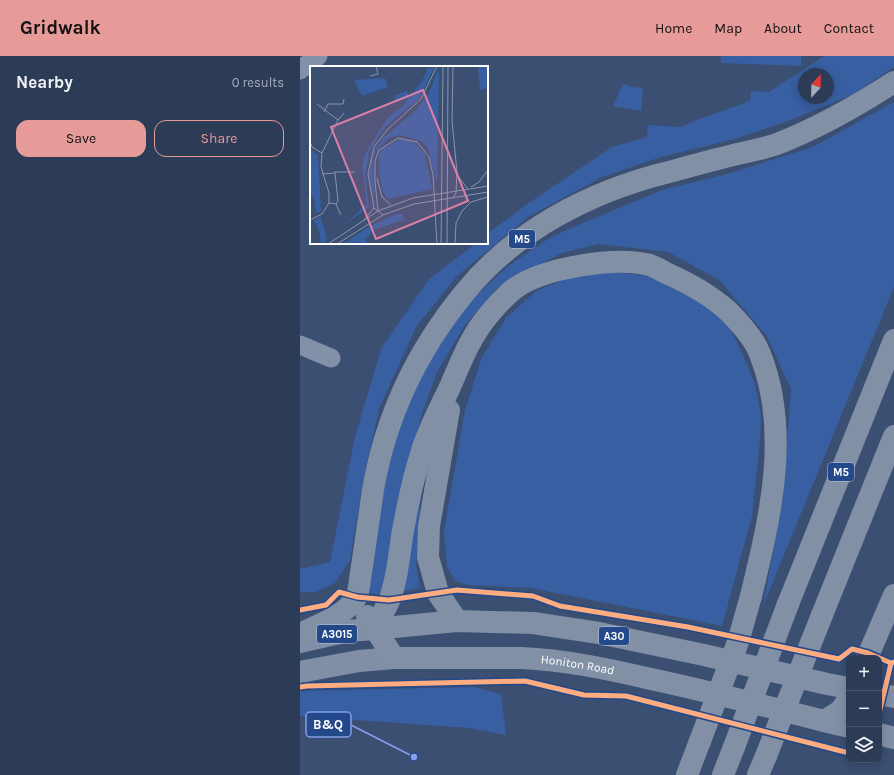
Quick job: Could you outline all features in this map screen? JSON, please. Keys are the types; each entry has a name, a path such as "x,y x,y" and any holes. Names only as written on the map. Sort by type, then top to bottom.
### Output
{"highway":[{"name":"M5","path":"357,597 374,486 387,433 400,395 418,358 440,326 467,290 496,260 539,226 604,192 662,173 775,144 821,125 864,102 894,82"},
{"path":"374,629 389,600 395,580 404,522 421,452 470,340 489,314 514,289 543,274 565,268 615,262 650,265 696,287 716,300 744,329 760,353 772,403 777,442 775,472 762,553 751,596 738,642 688,775"},
{"name":"M5","path":"723,775 788,604 894,340"},
{"path":"456,373 429,526 428,557 438,593 457,621"},
{"path":"762,765 894,436"},
{"path":"868,655 894,595"},
{"path":"300,634 341,614 357,597 374,629 394,658"},
{"name":"A30","path":"374,629 457,621 533,623 599,633 846,687"},
{"name":"Honiton Road","path":"394,658 528,658 590,665 704,690 846,726"},
{"path":"882,695 894,697"},
{"path":"824,721 840,711 846,703"},
{"path":"882,735 894,738"}],"main road":[{"name":"A3015","path":"300,642 348,631 374,629"},
{"path":"358,661 374,629"},
{"name":"Honiton Road","path":"300,672 358,661 394,658"}],"street":[{"path":"300,70 318,56"},
{"path":"300,345 331,358"}],"shaded area":[{"path":"721,56 801,56 801,66 721,63"},
{"path":"824,56 894,56 894,67 852,95 834,102 834,68 806,68"},
{"path":"798,73 798,104 830,104 788,121 735,139 661,157 602,177 528,217 457,276 416,327 379,409 363,482 350,560 335,583 315,592 300,592 300,569 330,562 355,437 381,349 429,279 475,244 488,244 488,233 526,205 612,147 647,137 648,125 681,127 750,101 751,91 769,92"},
{"path":"623,84 643,88 641,111 613,106"},
{"path":"894,102 894,287 763,606 783,498 791,389 766,335 719,280 668,252 599,244 562,253 497,288 465,325 437,372 422,414 402,490 382,590 378,594 370,593 369,574 390,456 405,408 431,356 455,321 476,296 507,267 543,242 566,230 665,189 724,175 813,147"},
{"path":"613,272 659,277 694,295 725,319 743,355 755,384 761,414 760,441 752,516 722,626 531,588 469,585 455,581 447,567 444,531 465,410 482,357 506,318 536,291 575,275"},
{"path":"422,479 416,566 420,588 399,592"},
{"path":"474,687 501,694 506,735 469,728 300,716 300,691"}],"cycle path":[{"path":"300,610 326,605 339,592 357,597 389,600 457,590 533,596 560,606 688,627 839,659 852,649 868,653 891,663 894,662"},
{"path":"882,701 891,663"},
{"path":"300,687 525,681 584,695 626,696 846,752"}],"place":[{"name":"B&Q","path":"414,757"}]}
